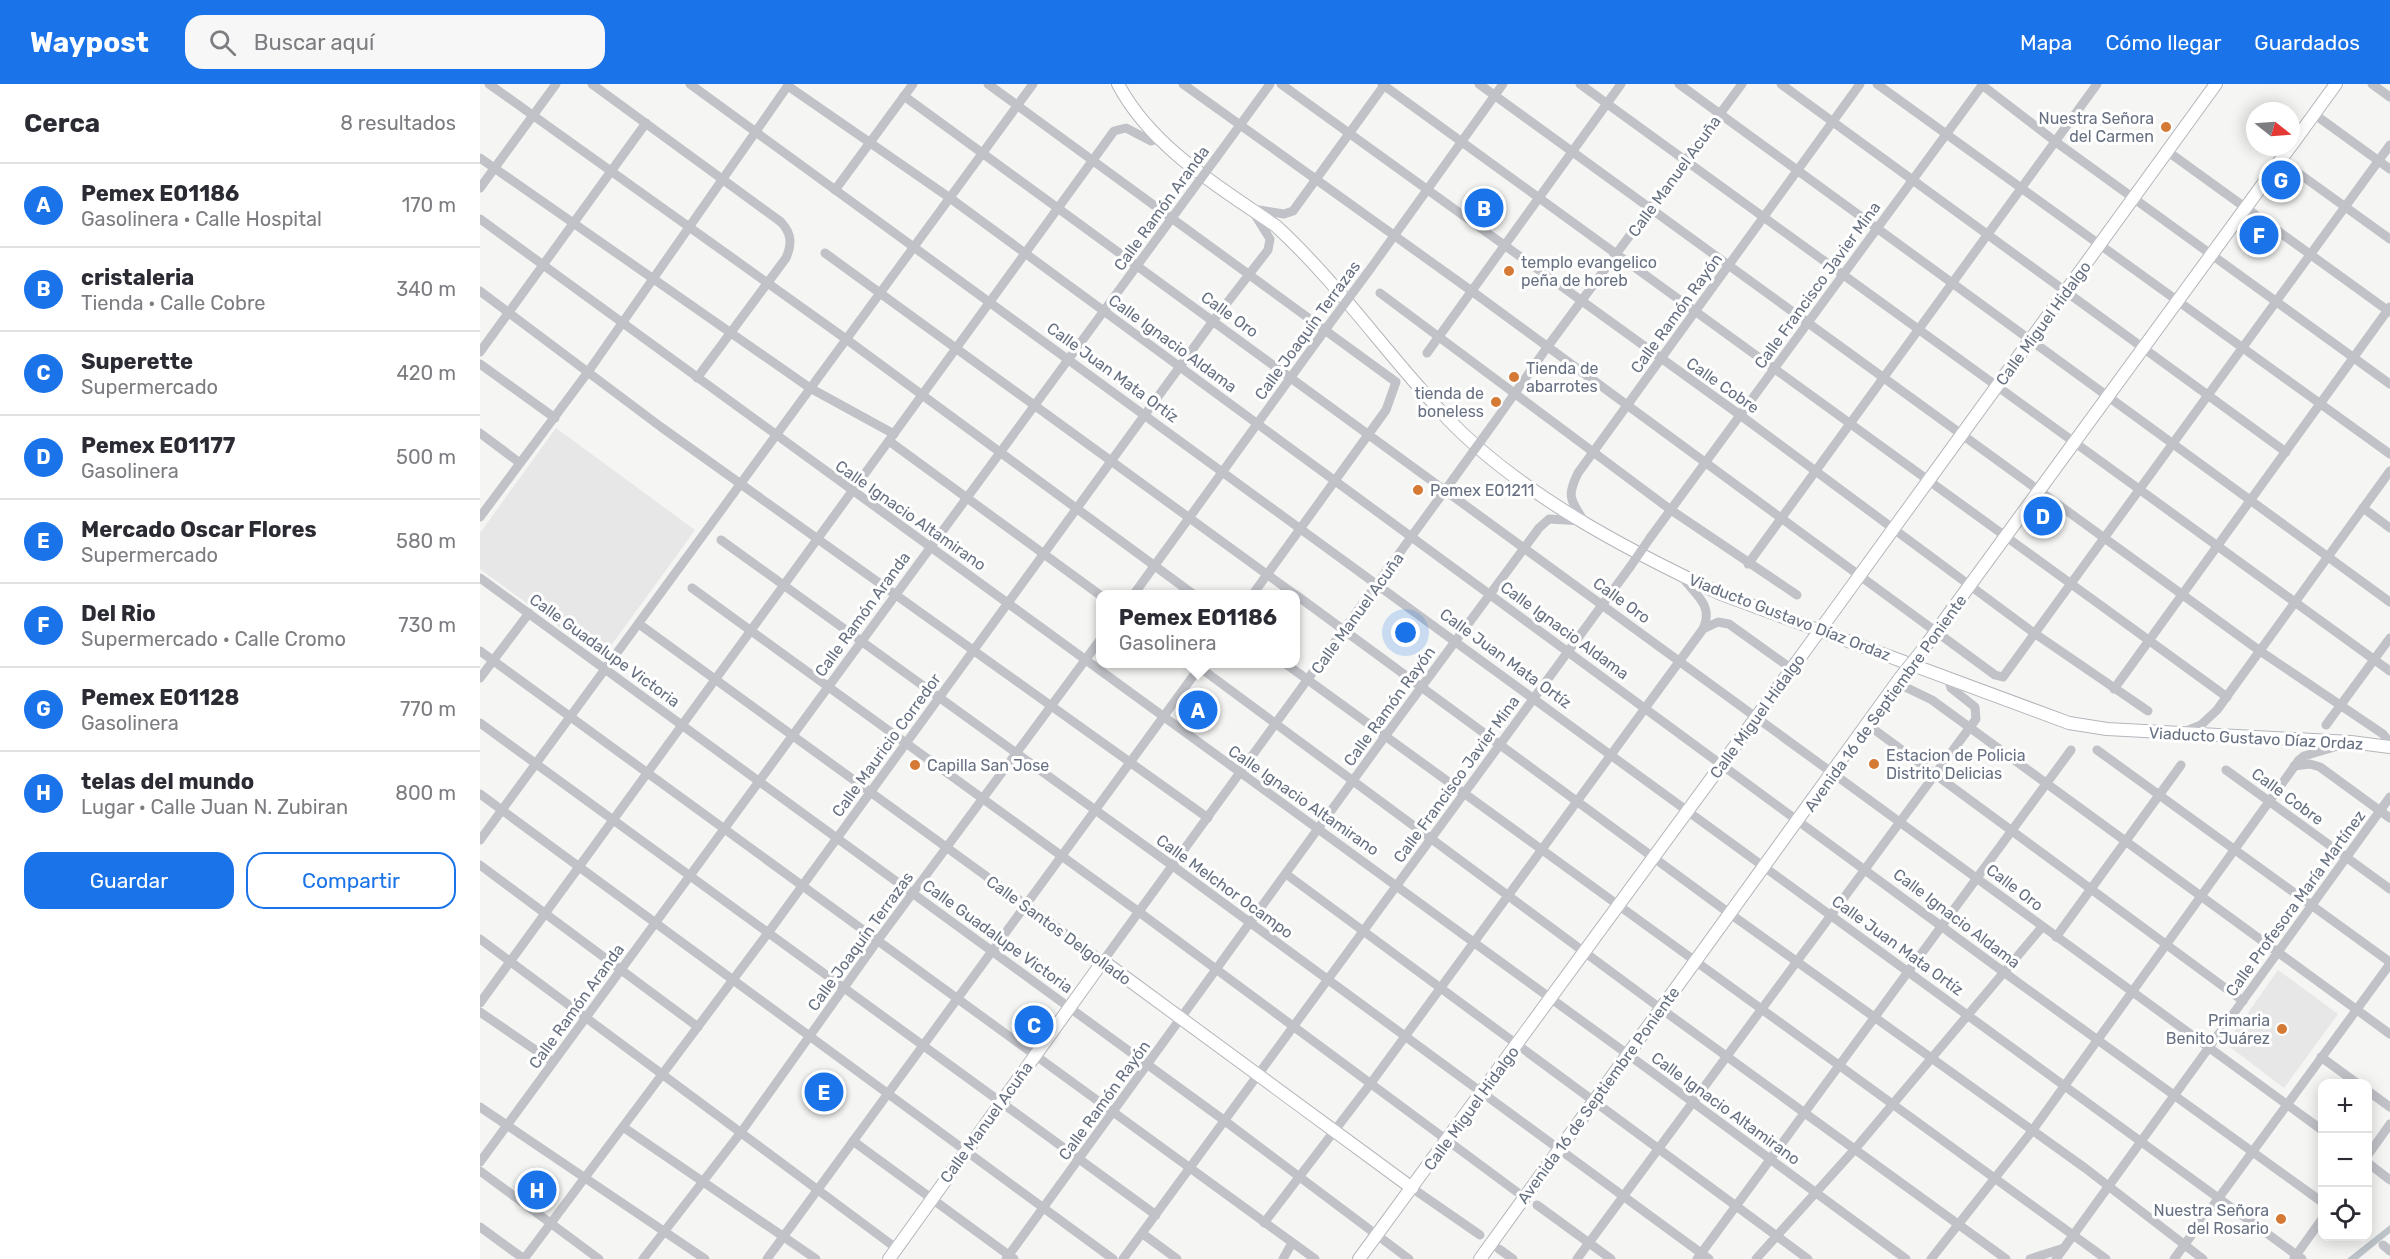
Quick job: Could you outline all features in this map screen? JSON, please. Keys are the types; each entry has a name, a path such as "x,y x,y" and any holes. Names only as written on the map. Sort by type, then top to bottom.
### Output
{"main road":[{"name":"Viaducto Gustavo Díaz Ordaz","path":"1118,84 1135,113 1159,139 1292,241 1339,291 1446,417 1468,438 1533,488 1584,522 1682,576 1721,594 2068,723 2108,729 2390,745"},
{"name":"Calle Miguel Hidalgo","path":"1359,1259 1862,575 2216,84"},
{"name":"Avenida 16 de Septiembre Poniente","path":"2300,133 2336,84"},
{"name":"Avenida 16 de Septiembre Poniente","path":"1480,1259 1729,913 2283,156"},
{"name":"Calle Manuel Acuña","path":"894,1255 930,1199 1103,961"},
{"name":"Calle Santos Delgollado","path":"1103,961 1412,1188"}],"street":[{"path":"489,84 690,230 846,339 1188,590"},
{"path":"480,188 555,84"},
{"path":"592,84 787,228 791,242 786,258 697,378"},
{"name":"Calle Juan Mata Ortíz","path":"690,84 1145,413 1688,812 2065,1085 2297,1258"},
{"path":"835,189 913,84"},
{"path":"988,84 1248,274 1327,328 1396,382 1386,410 1370,435 1256,590"},
{"path":"480,840 1033,84"},
{"path":"1183,84 1548,346 1995,675 2003,678 2011,671 2034,633 2390,145"},
{"name":"Calle Ramón Aranda","path":"480,1162 1269,84"},
{"name":"Calle Cobre","path":"1281,84 1740,415 2034,633 2148,711"},
{"path":"1251,208 1284,214 1296,208 1383,84 1852,423 2147,642 2226,697"},
{"path":"1479,84 1652,207 2260,651 2383,734 2390,745"},
{"name":"Calle Joaquín Terrazas","path":"1137,590 1503,84"},
{"path":"1580,84 1766,216 2073,443 2390,671"},
{"path":"1427,353 1621,84"},
{"path":"1679,84 2173,442 2390,603"},
{"name":"Calle Manuel Acuña","path":"1103,961 1379,584 1548,346 1742,84"},
{"path":"1782,84 2286,452"},
{"name":"Calle Ramón Rayón","path":"1584,522 1570,500 1570,490 1593,452 1860,84"},
{"path":"1877,84 2241,349 2390,454"},
{"path":"1982,84 2056,142 2390,384"},
{"name":"Calle Francisco Javier Mina","path":"1123,1259 1982,84"},
{"path":"1748,564 1989,236 2097,84"},
{"path":"2372,84 2390,97"},
{"path":"480,517 483,505 555,418 690,230 789,85"},
{"name":"Calle Ignacio Aldama","path":"789,85 950,198 1866,868 2005,973 2318,1199"},
{"name":"Calle Oro","path":"904,96 2318,1127"},
{"path":"2314,114 2390,169"},
{"path":"480,352 646,123"},
{"path":"480,1003 1114,131 1126,128 1151,141 1159,139"},
{"path":"2114,689 2389,310 2167,151"},
{"path":"480,158 810,388 892,437 966,496 1096,591"},
{"path":"2280,160 2390,239"},
{"name":"Calle Mauricio Corredor","path":"524,1259 768,933 1269,246 1268,235 1251,208"},
{"name":"Calle Ignacio Altamirano","path":"480,219 775,436 1096,667"},
{"path":"825,253 1289,590"},
{"path":"480,291 740,484 1208,818"},
{"path":"1380,293 1671,510 1797,595"},
{"path":"480,364 555,418"},
{"path":"480,433 520,463"},
{"path":"2184,732 2208,719 2226,697 2296,604 2390,471"},
{"path":"2363,508 2390,528"},
{"name":"Calle Ramón Rayón","path":"1010,1258 1353,780 1525,547 1549,519 1584,522"},
{"name":"Calle Melchor Ocampo","path":"721,540 1173,866 1624,1196 1702,1257"},
{"path":"1264,1223 1371,1083 1703,629 1708,618 1707,609 1682,576"},
{"name":"Calle Guadalupe Victoria","path":"480,578 914,892 1225,1120 1409,1259"},
{"path":"692,588 904,744 1139,912 1517,1192"},
{"path":"1300,599 1729,913 2109,1186 2203,1259"},
{"path":"480,678 529,613"},
{"path":"1703,629 1718,622 1730,624 1794,666"},
{"name":"Calle Santos Delgollado","path":"639,624 1103,961"},
{"path":"2326,725 2390,638"},
{"name":"Calle Joaquín Terrazas","path":"643,1259 742,1131 878,940 1096,647"},
{"path":"480,651 1315,1259"},
{"name":"Calle Ignacio Altamirano","path":"1097,668 1319,828 1550,1000 1772,1159 1906,1259"},
{"path":"767,1259 1062,857 1197,668"},
{"path":"1203,668 1660,1008 2006,1259"},
{"path":"1293,668 2106,1259"},
{"path":"1577,1259 1976,719 1977,710 1971,702 1951,688 1948,678"},
{"path":"1899,681 1923,694 2390,1034"},
{"path":"480,723 1156,1215"},
{"path":"1868,725 2243,1001"},
{"path":"1931,1259 2032,1131 2294,766 2304,756 2351,742"},
{"path":"1702,1257 1839,1065 2071,750"},
{"path":"2097,750 2390,963 2174,1259"},
{"path":"2294,766 2310,764 2320,767 2390,818"},
{"path":"2056,937 2123,841 2181,765"},
{"name":"Calle Cobre","path":"2226,770 2390,889"},
{"path":"480,794 1113,1259"},
{"name":"Calle Profesora María Martínez","path":"2056,1259 2390,797"},
{"path":"480,865 698,1027"},
{"path":"1286,874 1808,1259"},
{"path":"1756,1259 1855,1149 2042,927"},
{"path":"480,939 742,1131 818,1190 894,1255"},
{"path":"480,1012 553,1062"},
{"path":"2321,1057 2352,1079"},
{"path":"2372,1094 2390,1107"},
{"path":"480,1107 705,1259"},
{"path":"2372,1148 2390,1124"},
{"path":"623,1127 816,1259"},
{"path":"853,1141 1010,1258"},
{"path":"2372,1167 2390,1180"},
{"path":"480,1171 599,1259"},
{"name":"Calle Santos Delgollado","path":"1412,1188 1480,1235"},
{"path":"1537,1205 1611,1259"},
{"path":"2297,1258 2318,1225"},
{"path":"480,1227 524,1259"},
{"path":"1143,1234 1177,1259"},
{"path":"1283,1259 1292,1243"},
{"path":"2030,1259 2064,1248"},
{"path":"1499,1249 1513,1259"}],"shaded area":[{"path":"556,428 695,530 602,658 480,569 480,533"},
{"name":"Primaria Benito Juárez","path":"2278,970 2338,1014 2284,1088 2226,1044"},
{"path":"2390,1225 2390,1233 2358,1259 2347,1259 2372,1241"}],"place":[{"name":"Nuestra Señora del Carmen","path":"2166,127"},
{"name":"Pemex E01128","path":"2281,180"},
{"name":"cristaleria","path":"1484,208"},
{"name":"Del Rio","path":"2259,235"},
{"name":"templo evangelico peña de horeb","path":"1509,271"},
{"name":"Tienda de abarrotes","path":"1514,377"},
{"name":"tienda de boneless","path":"1496,402"},
{"name":"Pemex E01211","path":"1418,490"},
{"name":"Pemex E01177","path":"2043,516"},
{"name":"Pemex E01186","path":"1198,710"},
{"name":"Estacion de Policia Distrito Delicias","path":"1874,764"},
{"name":"Capilla San Jose","path":"915,765"},
{"name":"Superette","path":"1034,1025"},
{"name":"Primaria Benito Juárez","path":"2282,1029"},
{"name":"Mercado Oscar Flores","path":"824,1092"},
{"name":"telas del mundo","path":"537,1190"},
{"name":"Nuestra Señora del Rosario","path":"2281,1219"}]}
